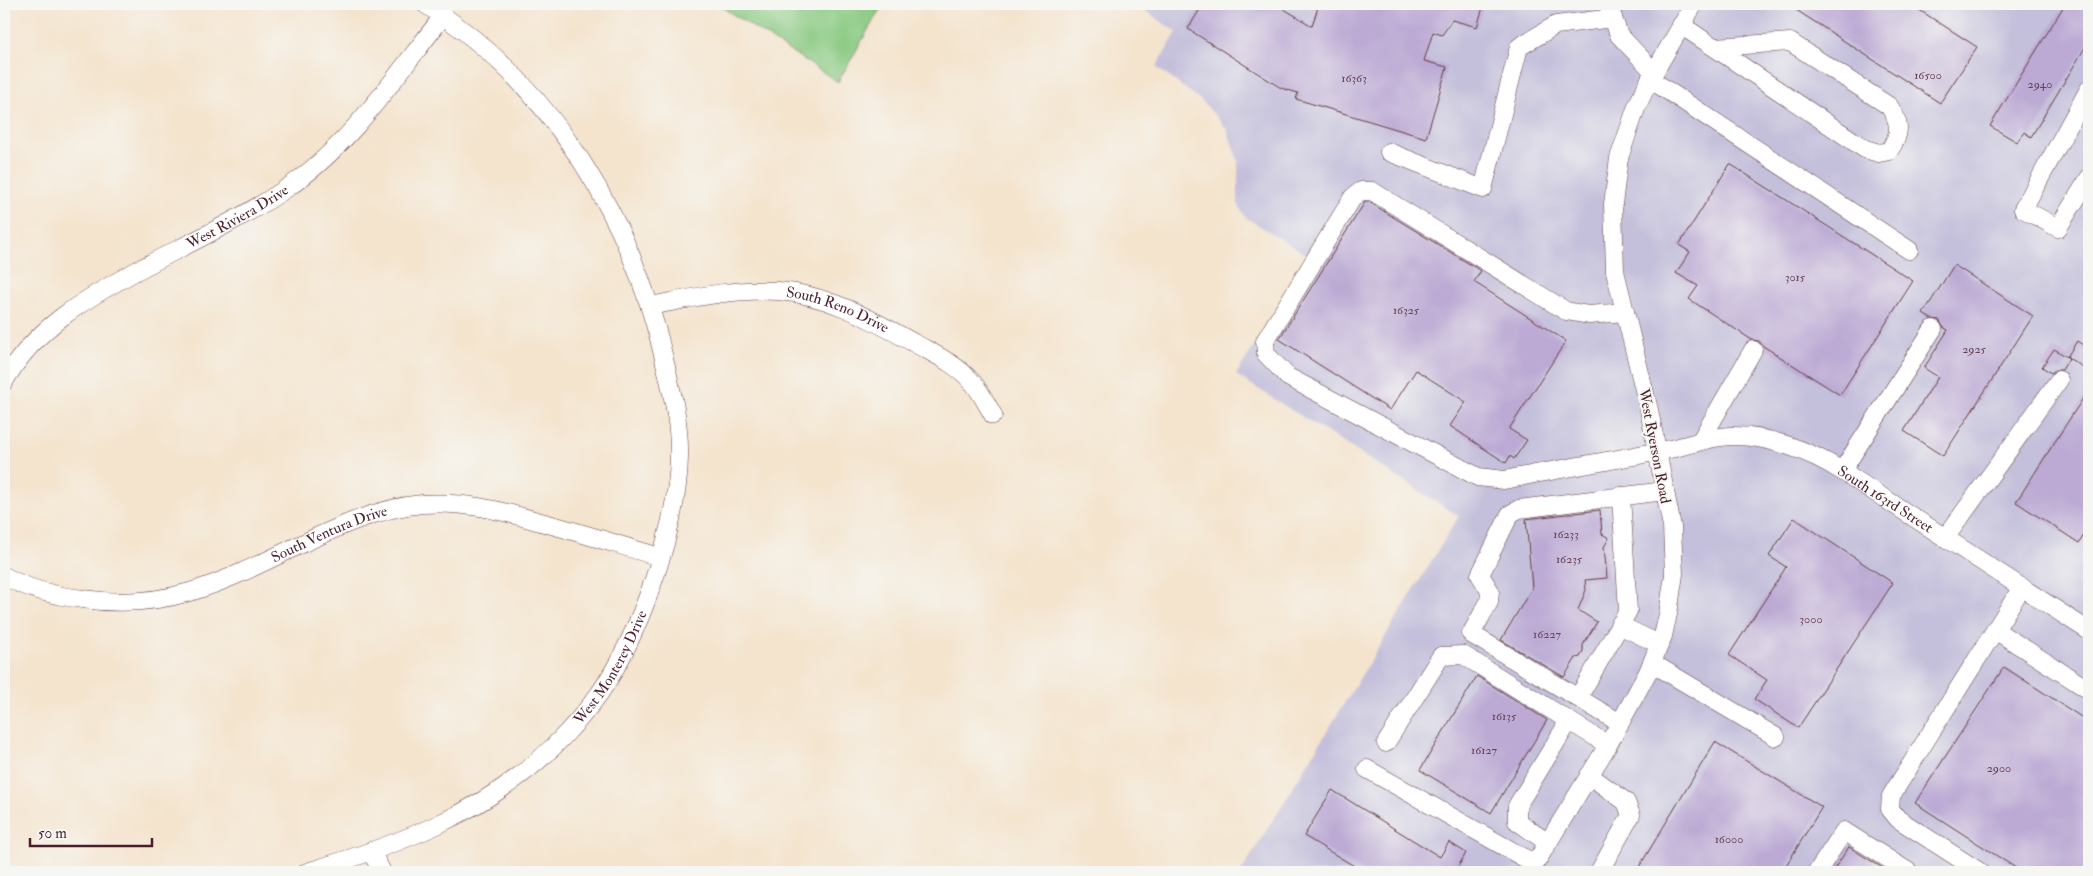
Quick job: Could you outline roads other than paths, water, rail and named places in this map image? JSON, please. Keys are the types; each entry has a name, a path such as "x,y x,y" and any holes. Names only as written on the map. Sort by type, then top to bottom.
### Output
{"street":[{"name":"West Monterey Drive","path":"307,872 372,852 446,822 473,808 522,775 554,746 582,715 611,675 644,604 668,533 678,482 679,437 664,354 650,306 616,221 600,189 582,160 553,121 493,54 444,15 425,4"},
{"name":"West Ryerson Road","path":"1533,868 1620,724 1652,663 1668,614 1674,574 1672,527 1657,450 1615,271 1613,204 1619,158 1637,106 1652,76 1694,4"},
{"path":"1389,152 1483,189 1519,47 1556,25 1611,11 1620,35 1652,76 1909,250"},
{"name":"West Riviera Drive","path":"4,382 20,356 44,330 64,313 251,209 300,178 344,138 444,15"},
{"path":"1681,25 1865,149 1879,153 1889,151 1898,136 1894,114 1889,106 1790,42 1714,47"},
{"path":"2089,89 2023,209 2058,228 2089,178"},
{"name":"South 163rd Street","path":"1625,312 1589,315 1566,311 1372,191 1361,191 1353,197 1265,342 1266,354 1288,377 1478,477 1504,480 1701,440 1731,436 1779,443 1804,452 1842,471 2089,631"},
{"name":"South Reno Drive","path":"650,306 700,296 750,291 779,291 807,295 828,301 856,313 948,361 973,383 993,415"},
{"path":"1842,471 1933,329"},
{"path":"1701,440 1753,350"},
{"path":"1946,537 2059,380"},
{"path":"1620,724 1471,634 1489,602 1490,591 1480,575 1510,514 1519,509 1665,490"},
{"path":"1578,698 1628,611 1621,496"},
{"name":"South Ventura Drive","path":"4,576 34,589 66,597 119,603 148,602 188,593 231,578 336,528 364,517 402,507 454,503 488,507 660,557"},
{"path":"1980,872 1898,819 1890,809 1891,796 2022,587"},
{"path":"1619,626 1659,644"},
{"path":"1995,630 2089,689"},
{"path":"1386,743 1441,656 1463,655 1608,745"},
{"path":"1652,663 1776,737"},
{"path":"1548,843 1517,821 1517,806 1569,721"},
{"path":"1367,769 1533,868"},
{"path":"1589,775 1626,802 1631,814 1599,872"},
{"path":"1817,872 1844,830 1909,872"},
{"path":"372,852 382,872"}]}
